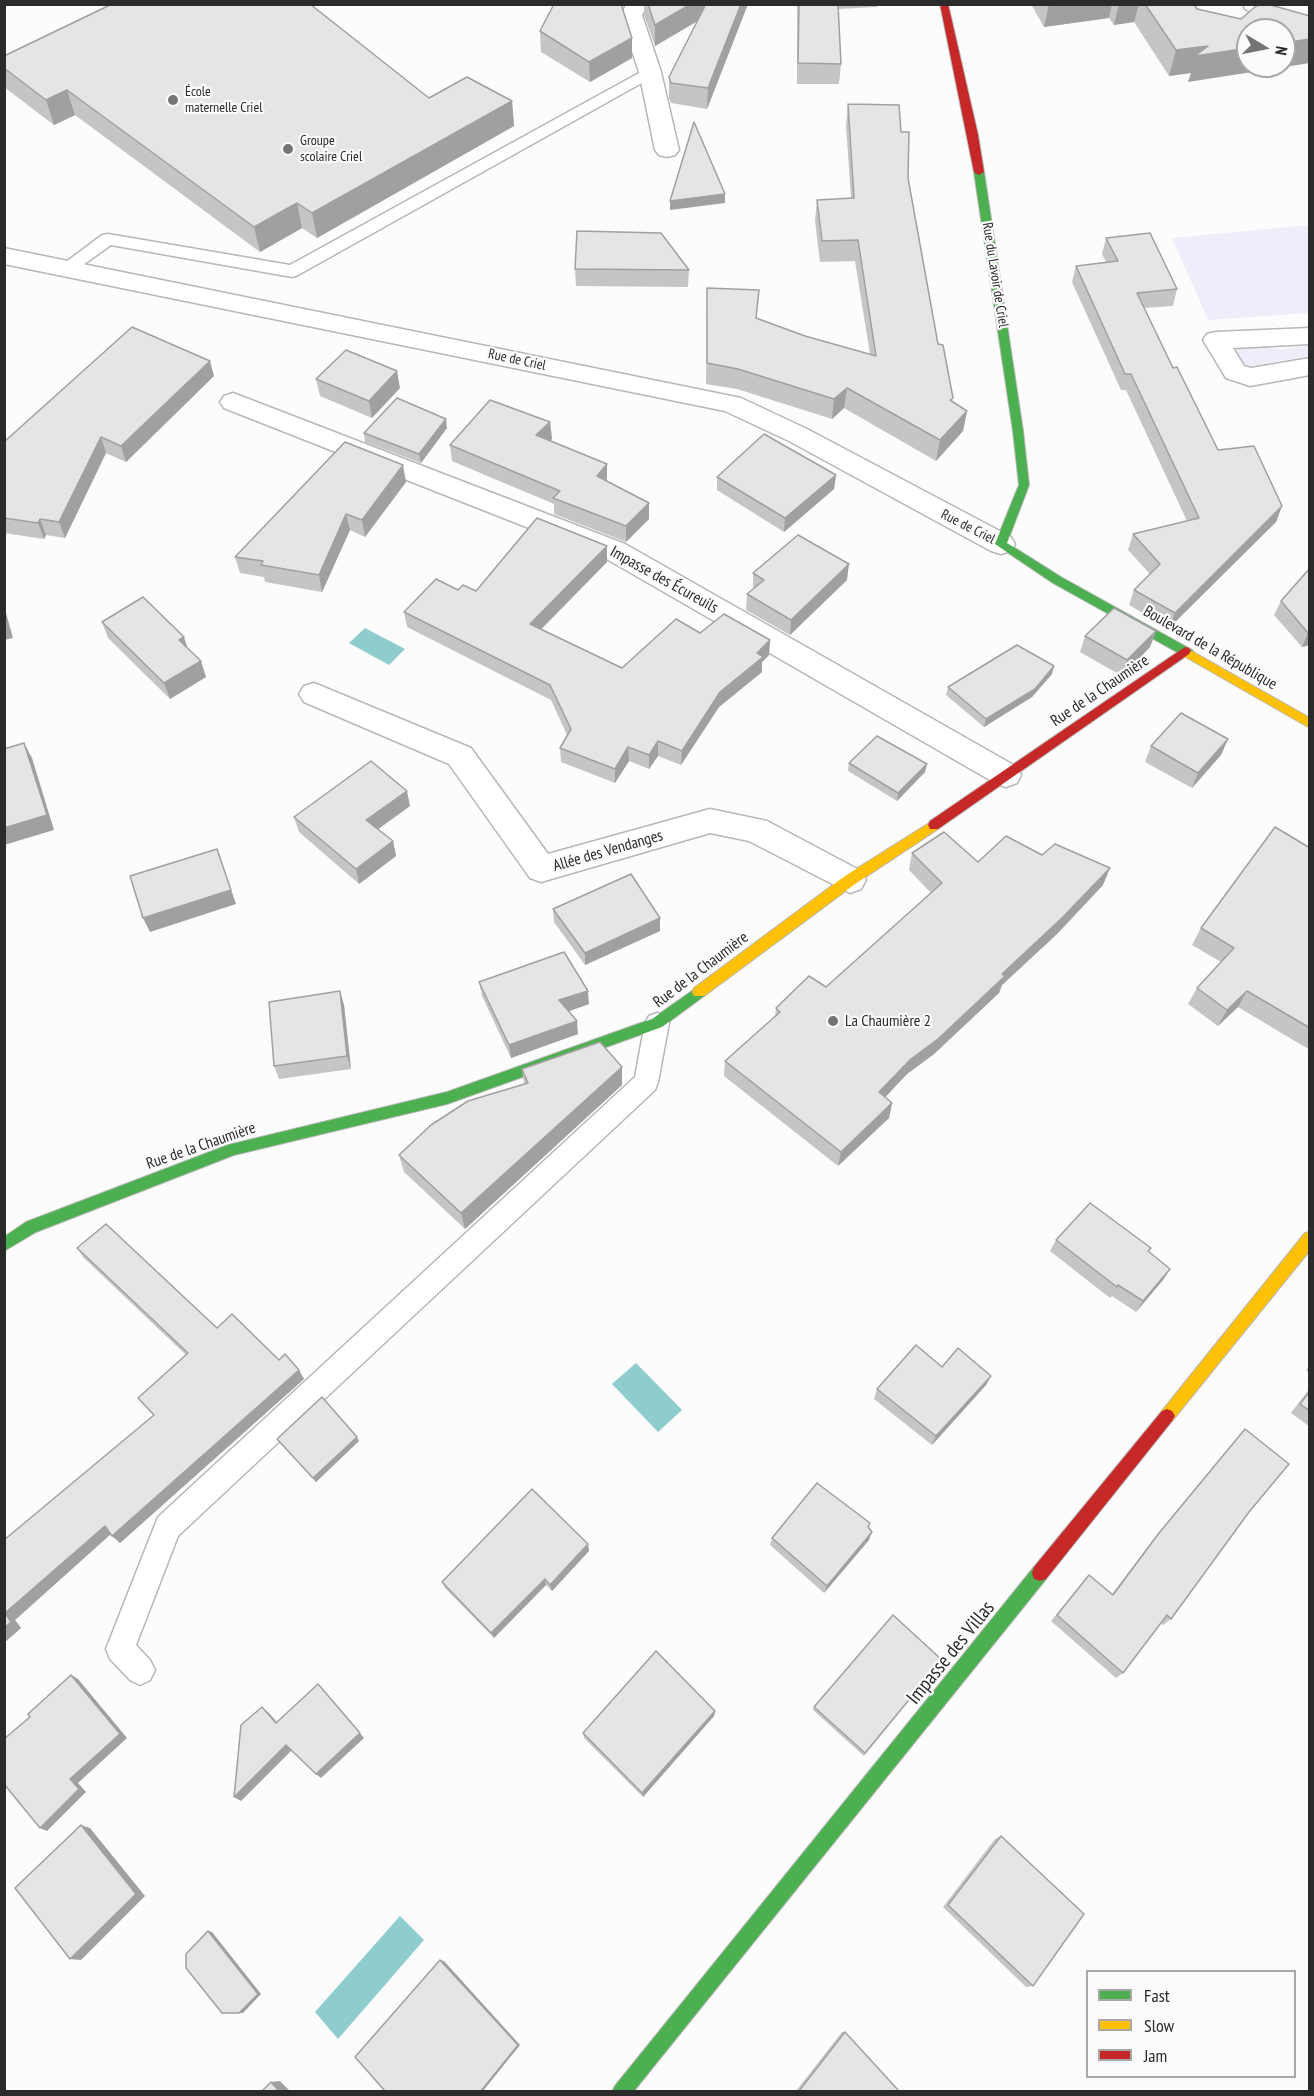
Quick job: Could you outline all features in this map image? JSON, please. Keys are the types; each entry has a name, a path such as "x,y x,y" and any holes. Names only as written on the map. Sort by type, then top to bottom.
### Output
{"street":[{"path":"638,4 631,15 650,72 667,150"},
{"name":"Rue du Lavoir de Criel","path":"944,4 975,143 1024,485 1001,544"},
{"path":"1252,4 1310,36"},
{"name":"Rue de Criel","path":"4,256 732,404 798,435 1001,544"},
{"path":"1310,336 1216,340 1235,372 1250,377 1310,366"},
{"name":"Impasse des Écureuils","path":"233,402 615,551 1006,775"},
{"name":"Boulevard de la République","path":"1001,544 1057,580 1310,724"},
{"name":"Rue de la Chaumière","path":"4,1245 31,1227 233,1149 447,1098 657,1023 849,879 978,796 1185,651"},
{"name":"Allée des Vendanges","path":"314,694 460,756 542,869 710,821 756,830 849,879"},
{"name":"Impasse des Villas","path":"621,2091 1310,1238"}],"lane":[{"path":"67,268 108,239 292,271 650,72"},
{"path":"140,1670 120,1648 168,1527 646,1082 657,1023"}],"shaded area":[{"path":"1309,225 1309,313 1208,320 1172,238"},
{"path":"1255,345 1277,349 1309,346 1309,356 1245,367 1236,353 1239,347"}],"water":[{"path":"365,628 405,649 389,665 349,643"},
{"path":"636,1363 682,1410 658,1432 612,1384"},
{"path":"400,1916 424,1940 338,2039 315,2012"}],"building":[{"path":"112,4 310,4 429,98 467,77 512,101 312,213 297,203 254,227 67,90 46,100 4,68 4,56"},
{"path":"554,4 621,4 632,38 589,62 540,31"},
{"path":"648,4 691,4 655,25"},
{"path":"706,4 741,4 708,88 671,83 669,77"},
{"path":"799,4 838,4 841,64 798,63"},
{"path":"1145,4 1194,4 1197,9 1237,18 1236,50 1195,56 1208,46 1176,50"},
{"path":"1267,4 1310,16 1310,39 1296,41 1296,18 1242,18 1256,6"},
{"path":"848,104 899,105 901,132 909,132 908,178 938,344 943,345 953,398 950,400 967,411 940,440 847,388 834,399 738,369 707,363 707,288 759,290 756,318 805,336 876,356 858,240 822,241 817,200 854,198"},
{"path":"694,122 725,194 670,201"},
{"path":"577,231 661,233 689,270 575,269"},
{"path":"1150,233 1177,289 1137,293 1173,368 1177,367 1218,450 1254,446 1282,506 1175,613 1134,590 1160,564 1133,534 1199,518 1131,374 1125,374 1076,266 1118,261 1106,238"},
{"path":"132,327 210,361 121,446 101,437 59,522 40,519 38,523 4,518 4,442"},
{"path":"346,350 397,371 369,401 316,379"},
{"path":"397,398 446,419 419,454 364,433"},
{"path":"490,400 550,422 536,435 607,464 597,476 649,503 626,526 553,498 560,491 450,445"},
{"path":"764,434 836,475 785,518 717,477"},
{"path":"345,442 403,465 362,520 346,514 319,575 261,565 263,561 235,557"},
{"path":"537,518 607,546 530,624 622,668 676,619 700,633 724,614 770,640 757,653 763,657 720,692 682,751 658,741 649,755 628,747 615,769 560,748 571,729 550,685 404,612 436,579 458,590 463,585 476,591"},
{"path":"798,535 849,564 791,620 747,594 764,580 753,573"},
{"path":"1310,568 1310,633 1308,633 1281,601"},
{"path":"143,597 184,637 179,640 201,661 164,683 102,622"},
{"path":"1114,608 1156,631 1127,660 1085,636"},
{"path":"1017,645 1054,666 1035,689 986,719 948,687"},
{"path":"1181,713 1228,739 1198,773 1151,746"},
{"path":"877,736 927,764 898,793 849,763"},
{"path":"24,743 47,815 4,828 4,749"},
{"path":"371,761 407,791 366,820 393,841 356,869 294,817"},
{"path":"1275,827 1310,848 1310,1028 1247,991 1227,1010 1197,988 1234,948 1201,928"},
{"path":"944,832 978,862 1006,836 1042,855 1055,844 1110,868 1063,917 1002,974 1005,976 938,1039 911,1059 879,1092 892,1103 841,1152 725,1061 780,1012 776,1008 809,976 826,987 942,883 912,853"},
{"path":"217,849 231,890 143,918 130,876"},
{"path":"631,874 660,918 585,953 553,909"},
{"path":"564,952 588,991 559,1000 577,1021 509,1045 479,982"},
{"path":"340,991 347,1056 274,1066 269,1002"},
{"path":"600,1042 622,1067 461,1213 399,1155 431,1125 468,1101 528,1083 522,1069"},
{"path":"1090,1203 1151,1248 1148,1251 1170,1269 1143,1301 1118,1285 1117,1287 1056,1240"},
{"path":"106,1224 217,1328 232,1314 279,1360 285,1354 299,1370 112,1536 105,1526 5,1613 11,1622 4,1628 4,1540 154,1415 138,1398 188,1353 77,1248"},
{"path":"916,1345 942,1367 958,1348 991,1376 936,1436 877,1389"},
{"path":"1310,1391 1310,1411 1300,1404"},
{"path":"322,1397 357,1437 313,1478 277,1439"},
{"path":"1245,1429 1289,1464 1249,1512 1171,1619 1167,1615 1123,1673 1057,1615 1089,1575 1113,1595 1159,1533"},
{"path":"817,1483 870,1523 868,1527 872,1532 827,1586 772,1538"},
{"path":"532,1489 588,1544 550,1585 545,1579 491,1633 442,1582"},
{"path":"893,1615 942,1660 865,1753 814,1707"},
{"path":"656,1651 715,1711 642,1793 583,1733"},
{"path":"71,1675 120,1734 70,1779 79,1789 40,1828 4,1784 4,1739 30,1717 28,1714"},
{"path":"318,1684 360,1733 316,1774 286,1745 234,1797 241,1725 262,1707 276,1723"},
{"path":"81,1825 136,1894 70,1959 15,1888"},
{"path":"1001,1836 1084,1914 1033,1986 948,1905"},
{"path":"208,1931 258,1994 239,2013 222,2013 186,1968 186,1954"},
{"path":"440,1960 518,2045 481,2091 385,2091 355,2057"},
{"path":"845,2032 899,2091 799,2091"},
{"path":"271,2082 279,2091 262,2091"}],"traffic: fast":[{"path":"979,172 1024,485 1001,544 1057,580 1188,653"},
{"path":"4,1245 31,1227 233,1149 447,1098 657,1023 699,992"},
{"path":"621,2092 1040,1573"}],"traffic: slow":[{"path":"1188,653 1310,724"},
{"path":"699,992 850,880 934,825"},
{"path":"1167,1416 1310,1238"}],"traffic: jam":[{"path":"944,4 979,172"},
{"path":"934,825 1185,651"},
{"path":"1040,1573 1167,1416"}],"place":[{"name":"École maternelle Criel","path":"173,100"},
{"name":"Groupe scolaire Criel","path":"288,149"},
{"name":"La Chaumière 2","path":"833,1021"}]}
